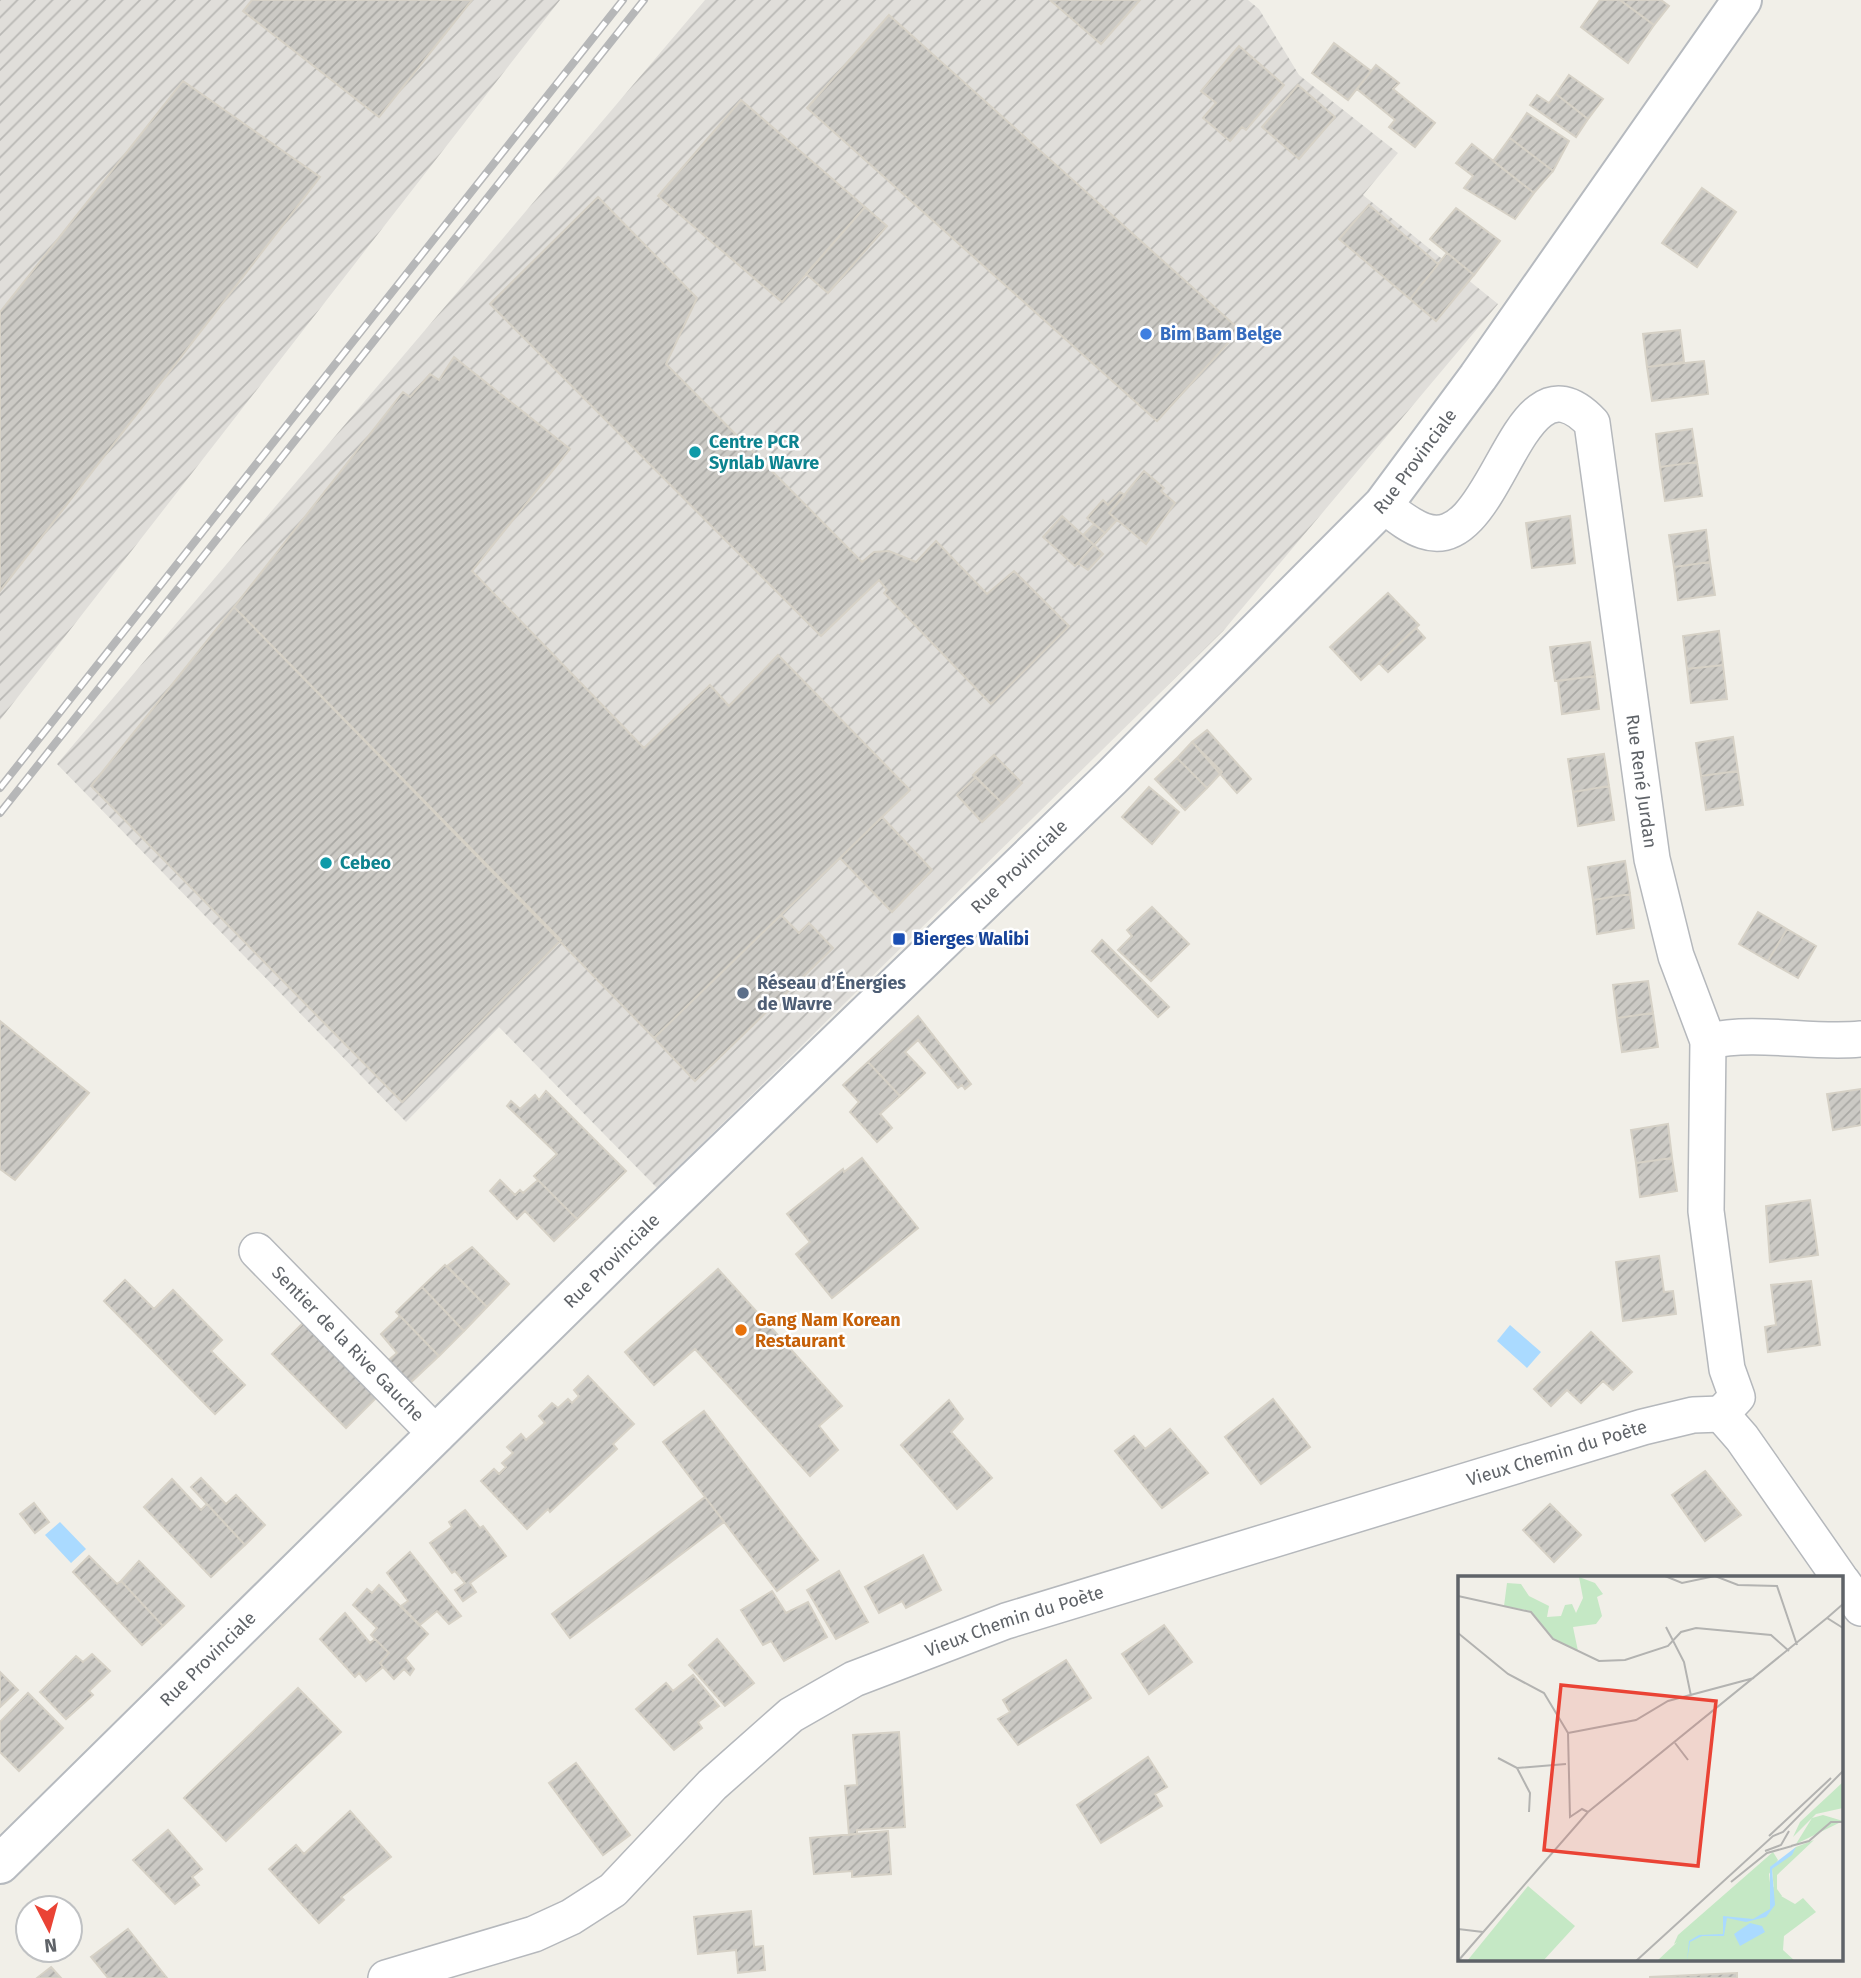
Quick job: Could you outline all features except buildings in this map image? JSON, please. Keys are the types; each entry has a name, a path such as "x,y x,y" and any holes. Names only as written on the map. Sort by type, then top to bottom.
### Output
{"main road":[{"name":"Rue Provinciale","path":"0,1864 642,1231 1111,778 1383,505 1478,377 1742,0"}],"street":[{"name":"Rue René Jurdan","path":"1383,505 1426,533 1451,530 1482,501 1524,426 1542,408 1565,404 1580,411 1592,423 1652,859 1676,957 1708,1041 1706,1211 1727,1370 1737,1397 1721,1414"},
{"path":"1708,1041 1753,1035 1804,1041 1861,1039"},
{"name":"Sentier de la Rive Gauche","path":"257,1251 437,1435"},
{"path":"1721,1414 1742,1438 1838,1576"},
{"name":"Vieux Chemin du Poète","path":"386,1978 534,1934 571,1917 613,1891 712,1785 771,1732 791,1715 854,1679 1006,1621 1643,1427 1693,1415 1721,1414"},
{"path":"1843,1583 1861,1608"}],"shaded area":[{"path":"0,0 560,0 0,720"},
{"path":"705,0 1248,0 1259,9 1299,75 1398,153 1363,195 1498,304 1223,631 657,1188 499,1027 406,1122 57,764"}],"water":[{"path":"1510,1325 1541,1352 1527,1368 1497,1341"},
{"path":"60,1522 86,1549 71,1563 45,1535"}],"railway":[{"path":"0,788 623,0"},
{"path":"0,813 644,0"}],"place":[{"name":"Bim Bam Belge","path":"1146,334"},
{"name":"Centre PCR Synlab Wavre","path":"695,452"},
{"name":"Cebeo","path":"326,863"},
{"name":"Bierges Walibi","path":"899,939"},
{"name":"Réseau d’Énergies de Wavre","path":"743,993"},
{"name":"Gang Nam Korean Restaurant","path":"741,1330"}]}
